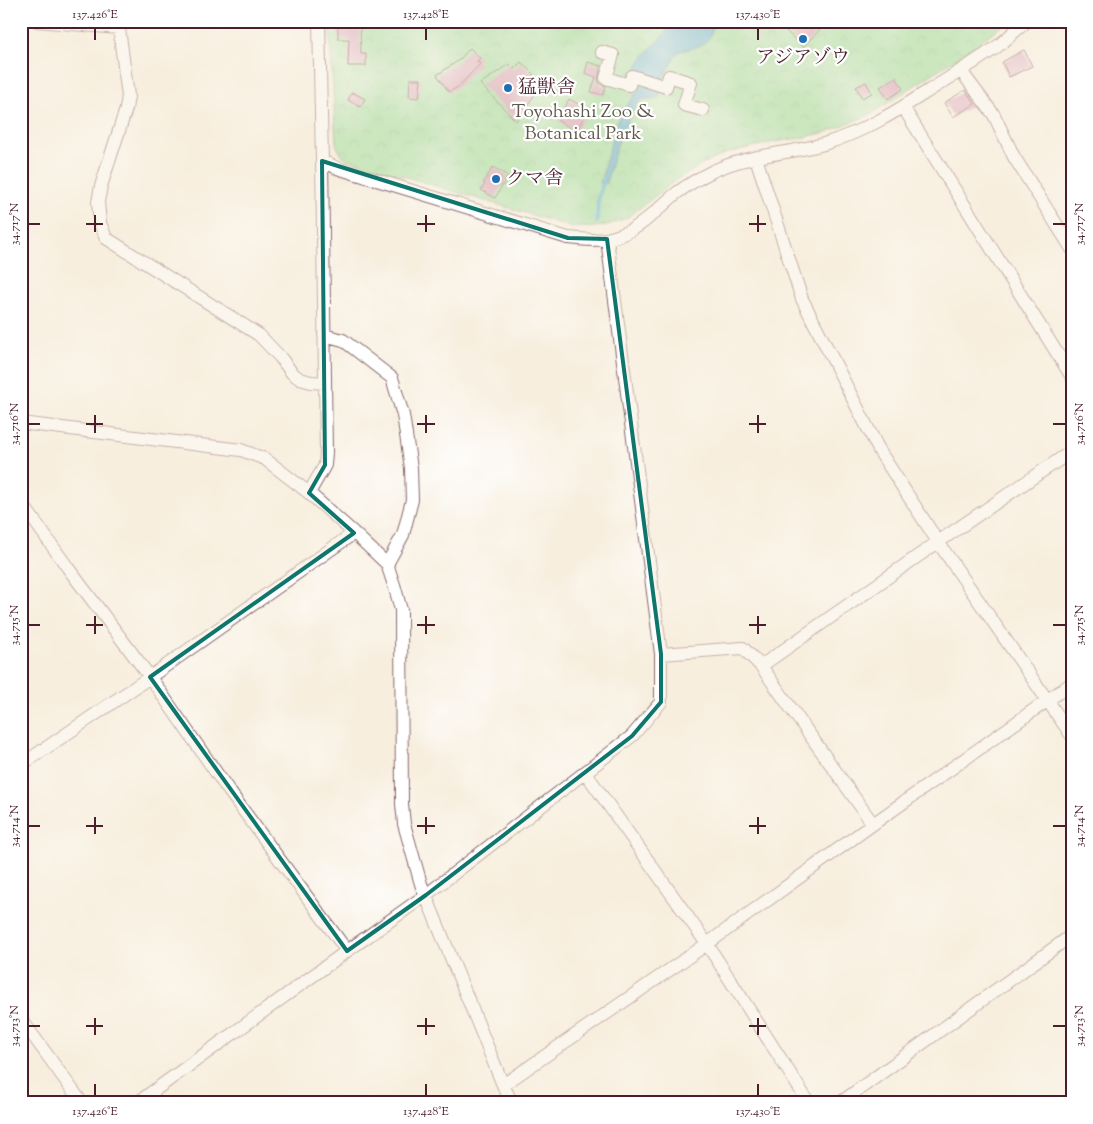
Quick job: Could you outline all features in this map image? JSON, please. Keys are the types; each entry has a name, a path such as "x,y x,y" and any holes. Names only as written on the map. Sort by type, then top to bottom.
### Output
{"street":[{"path":"38,21 119,25 128,96 126,109 101,186 98,202 100,222 106,238 259,335 292,373 300,379 325,383"},
{"path":"308,493 326,465 319,21"},
{"path":"322,161 568,238 607,239 621,235 635,227 678,192 715,170 756,158 786,153 829,142 870,125 961,71 999,45 1027,21"},
{"path":"602,52 613,55 606,78 629,85 632,76 666,87 669,76 691,83 684,105 703,110"},
{"path":"961,71 994,115 1014,157 1072,249"},
{"path":"903,107 1072,377"},
{"path":"756,158 802,299 880,452 938,542 1072,736"},
{"path":"136,1103 426,895 632,736 661,702 661,654 607,239"},
{"path":"324,335 343,340 392,378 403,415 411,468 412,500 403,535 387,564"},
{"path":"21,423 241,450 265,459 308,493 387,564 400,610 402,804 404,824 421,884 512,1103"},
{"path":"761,666 1072,450"},
{"path":"21,502 150,677 230,791 347,951"},
{"path":"21,766 354,533"},
{"path":"661,654 743,648 761,666 873,824"},
{"path":"503,1085 707,944 1072,683"},
{"path":"585,772 707,944 809,1103"},
{"path":"840,1103 1072,935"},
{"path":"21,1020 82,1103"}],"highlighted area":[{"path":"322,161 568,238 607,239 661,654 661,702 632,736 426,895 347,951 150,677 354,533 309,493 325,465"}],"green space":[{"name":"Toyohashi Zoo & Botanical Park","path":"329,21 1009,21 871,114 827,132 727,153 703,164 676,180 628,217 608,225 587,228 572,227 347,159 340,152 336,143"}],"water":[{"path":"673,21 714,21 713,29 704,43 694,48 680,51 674,57 664,75 659,97 657,99 642,99 635,107 620,137 606,183 600,183 617,122 622,111 639,88 633,83 637,67"}],"building":[{"path":"338,21 360,21 361,54 366,54 366,66 348,66 349,39 338,39"},
{"name":"アジアゾウ","path":"796,21 828,21 803,47 786,31"},
{"path":"470,48 480,58 477,61 480,64 458,87 449,92 437,75 459,60"},
{"path":"1024,50 1032,66 1009,77 1002,62"},
{"name":"猛獣舎","path":"521,62 542,83 534,91 536,93 516,121 480,84 509,64 514,69"},
{"path":"588,62 601,66 598,79 600,84 606,86 603,95 591,92 596,77 585,73"},
{"path":"896,77 903,89 888,99 880,87"},
{"path":"410,79 421,79 419,98 409,97"},
{"path":"866,82 872,93 862,98 856,87"},
{"path":"965,90 975,104 953,117 944,103"},
{"path":"352,92 365,99 360,107 348,100"},
{"path":"569,99 582,106 578,114 584,117 577,131 558,121"},
{"name":"クマ舎","path":"493,167 508,176 495,198 481,190"}],"waterway":[{"path":"597,222 598,199 604,179"}],"place":[{"name":"アジアゾウ","path":"803,39"},
{"name":"猛獣舎","path":"508,88"},
{"name":"クマ舎","path":"496,179"}]}
